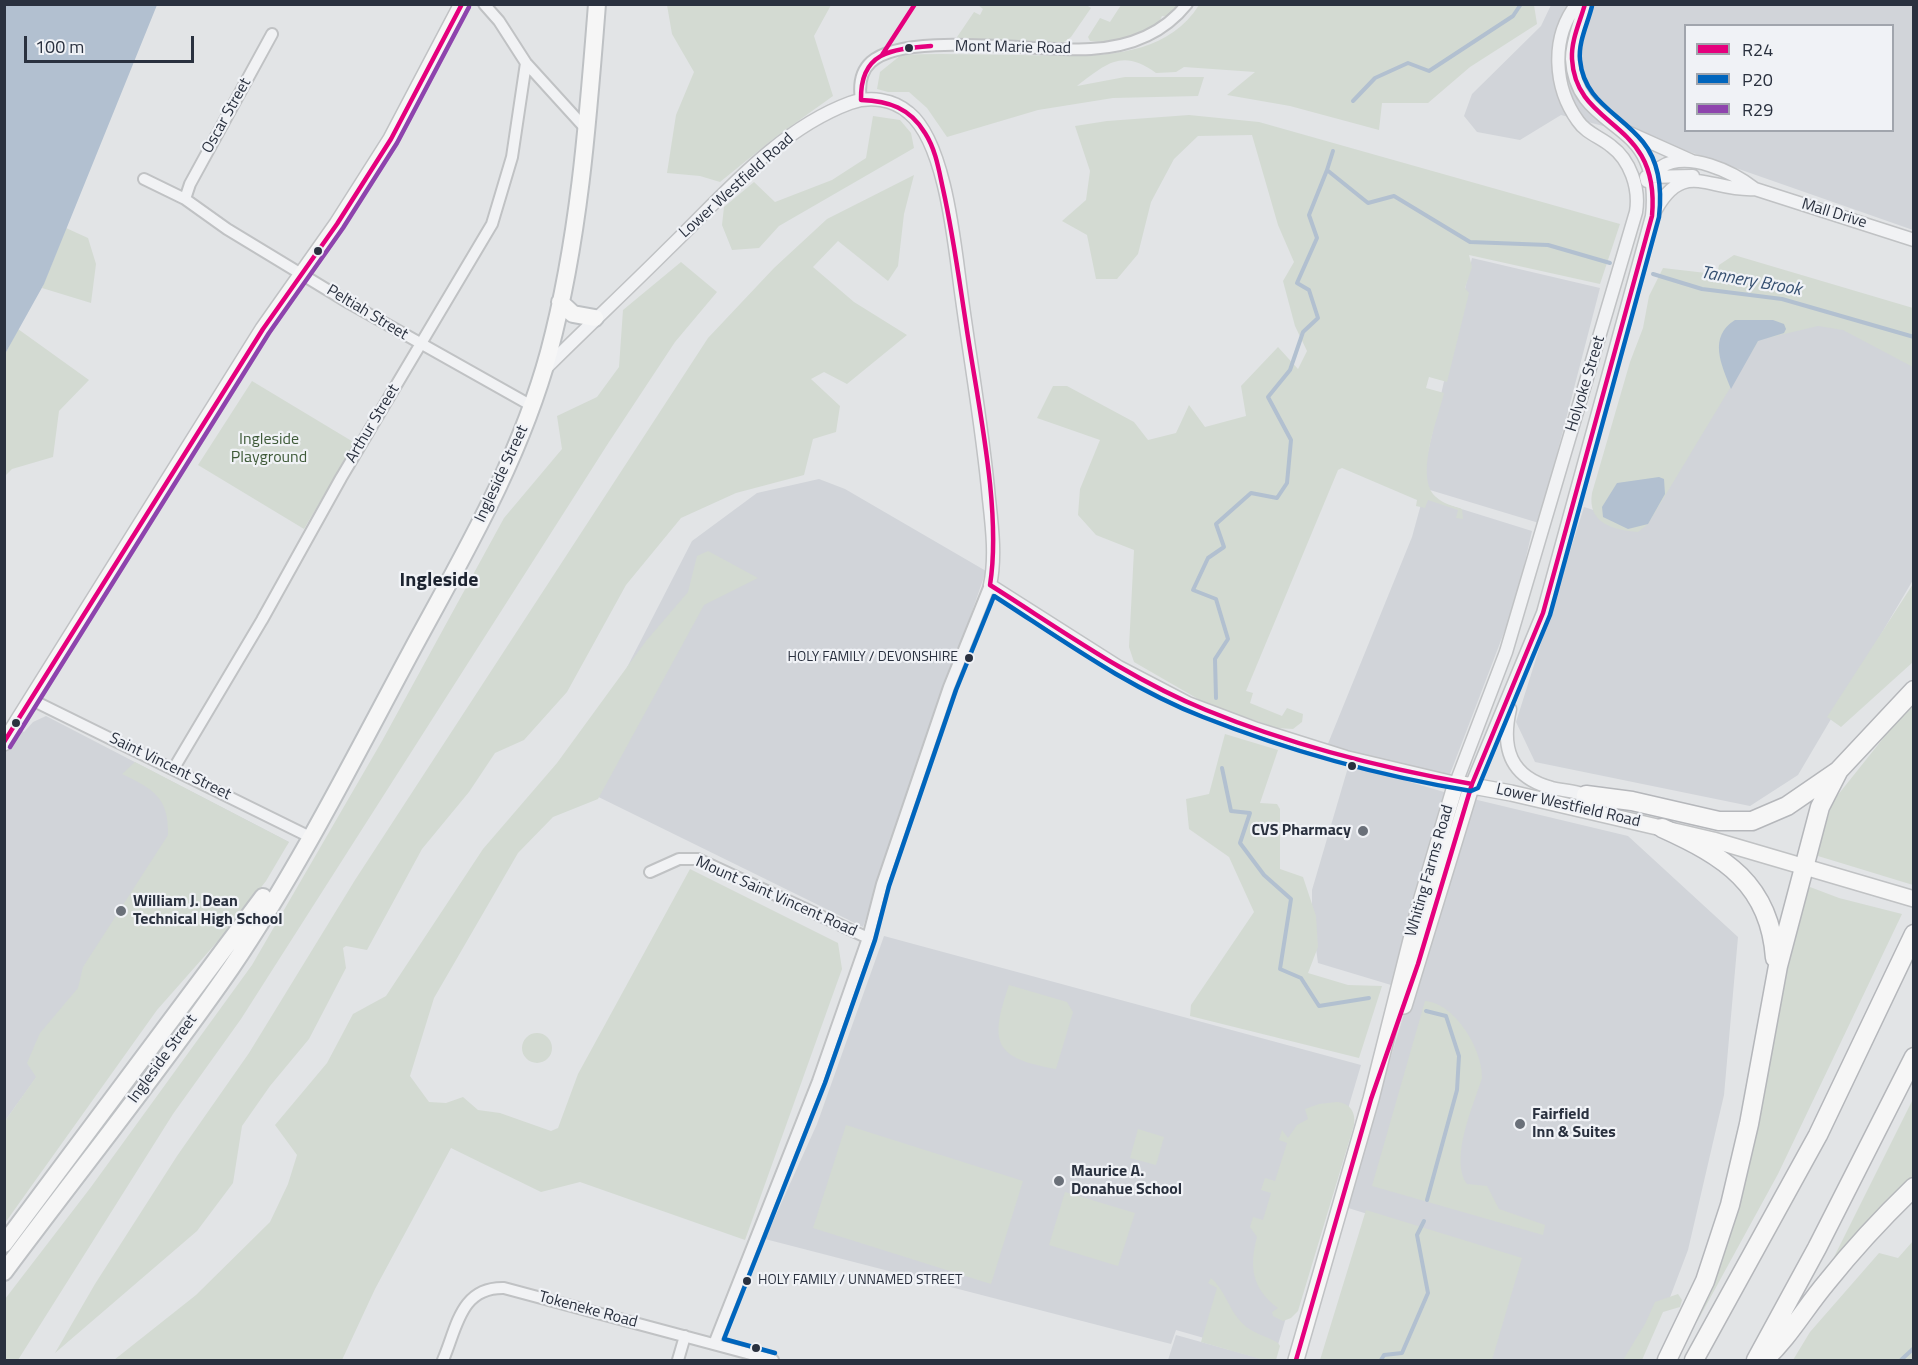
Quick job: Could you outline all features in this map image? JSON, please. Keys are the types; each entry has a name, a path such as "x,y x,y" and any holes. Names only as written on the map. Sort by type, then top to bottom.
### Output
{"highway":[{"path":"1666,1360 1705,1281 1730,1205 1749,1124 1776,975 1820,807 1839,770 1914,690"},
{"path":"1586,795 1632,801 1719,820 1743,822 1752,821 1787,806 1817,783 1839,770"},
{"path":"1662,828 1719,857 1746,882 1763,908 1770,924 1776,975"},
{"path":"1694,1360 1813,1144 1913,935"},
{"path":"1756,1360 1827,1229 1914,1057"},
{"path":"1764,1360 1784,1341 1811,1302 1859,1243 1914,1187"}],"main road":[{"path":"4,743 301,273 338,224 391,139 462,4"},
{"name":"Ingleside Street","path":"4,1272 232,967 310,837 462,558 511,462 543,371 560,302 586,129 597,4"},
{"path":"560,302 573,314 595,318"},
{"name":"Lower Westfield Road","path":"1456,783 1472,784 1662,828 1804,866 1914,899"},
{"name":"Whiting Farms Road","path":"1296,1360 1371,1100 1419,908 1456,783"},
{"name":"Whiting Farms Road","path":"1371,1100 1421,952 1472,784"},
{"name":"Ingleside Street","path":"4,1244 310,837"}],"street":[{"path":"484,4 499,21 526,63 586,129"},
{"name":"Mont Marie Road","path":"861,100 860,81 869,63 900,47 1071,50 1112,46 1159,31 1173,21 1187,4"},
{"name":"Holyoke Street","path":"1456,783 1502,666 1636,212 1636,192 1630,171 1619,153 1578,122 1562,86 1558,46 1577,4"},
{"name":"Holyoke Street","path":"1472,784 1543,613 1652,216 1650,178 1643,156 1618,128 1595,111 1576,77 1573,48 1585,4"},
{"name":"Oscar Street","path":"185,199 190,184 272,34"},
{"name":"Arthur Street","path":"174,768 492,224 512,157 526,63"},
{"name":"Lower Westfield Road","path":"543,371 734,185 774,150 822,117 861,100 885,101 901,107 918,122 931,145 952,229 986,465 992,556 990,585 1119,667 1197,706 1257,729 1346,757 1456,783"},
{"path":"1618,128 1698,163"},
{"name":"Mall Drive","path":"1636,192 1667,165 1698,163 1738,176 1755,189 1914,240"},
{"path":"1630,171 1650,178"},
{"name":"Mall Drive","path":"1650,178 1686,174 1734,190 1755,189"},
{"name":"Peltiah Street","path":"144,179 185,199 227,229 421,345 532,406"},
{"path":"1652,216 1673,187 1684,181 1703,179"},
{"path":"714,1344 804,1118 868,938 882,884 949,687 990,585"},
{"path":"1516,682 1505,734 1510,758 1531,779 1549,787 1586,795 1622,819"},
{"name":"Saint Vincent Street","path":"30,699 310,837"},
{"name":"Mount Saint Vincent Road","path":"650,872 679,859 698,859 868,938"},
{"name":"Tokeneke Road","path":"443,1360 468,1302 482,1290 493,1287 504,1288 773,1360"},
{"path":"678,1360 685,1336"}],"shaded area":[{"path":"1551,5 1913,5 1913,230 1653,139 1561,115 1520,140 1477,132 1464,116 1472,94 1541,26"},
{"path":"1472,258 1600,288 1539,523 1420,487"},
{"path":"1837,320 1913,362 1913,580 1798,775 1750,806 1535,762 1516,722 1584,507 1635,523 1751,329"},
{"path":"819,479 845,489 986,571 863,927 568,782 692,541 757,493"},
{"path":"1423,497 1532,531 1516,601 1450,774 1398,766 1327,746 1412,537"},
{"name":"William J. Dean Technical High School","path":"46,716 289,842 252,892 41,1071 5,1121 5,722 24,732 33,722"},
{"path":"1349,764 1444,792 1628,836 1738,937 1724,1095 1688,1250 1669,1300 1636,1360 1489,1360 1516,1260 1345,1207 1411,991 1318,963 1312,920 1312,890"},
{"name":"Maurice A. Donahue School","path":"884,936 1361,1065 1274,1358 1176,1330 1171,1344 765,1239 817,1124"},
{"path":"1176,1335 1266,1360 1168,1360"}],"green space":[{"path":"1085,4 1091,8 1071,37 1061,44 955,40 974,12 980,15 983,9 978,5"},
{"path":"667,5 831,5 814,36 833,96 773,139 720,182 700,176 667,173 676,115 694,72 672,34"},
{"path":"1121,5 1182,5 1168,17 1162,16 1158,25 1125,38 1090,41 1088,37 1100,18 1110,22"},
{"path":"1199,5 1534,5 1537,24 1470,67 1428,103 1382,103 1379,130 1290,106 1227,95 1255,72 1184,67 1176,72 1156,73 1144,65 1124,60 1106,66 1077,86 1125,77 1204,77 1198,96 1113,98 1038,110 947,137 927,108 909,92 888,92 877,89 880,72 901,55 1068,56 1118,52 1142,47 1164,38 1183,24"},
{"path":"1189,115 1259,122 1620,224 1600,284 1469,255 1472,267 1465,288 1469,293 1447,382 1429,377 1426,388 1444,393 1429,447 1427,476 1430,488 1441,501 1462,509 1463,519 1456,518 1458,510 1428,500 1425,508 1416,506 1417,500 1342,468 1338,470 1246,691 1253,693 1250,703 1282,716 1287,708 1303,714 1302,722 1293,729 1277,728 1205,703 1134,662 1129,647 1134,550 1096,535 1078,515 1080,489 1100,440 1037,418 1053,386 1067,386 1134,422 1148,440 1176,433 1189,405 1205,427 1246,416 1241,386 1278,347 1298,369 1307,351 1295,326 1283,281 1294,262 1278,225 1252,135 1198,136 1174,159 1151,202 1138,254 1117,279 1096,279 1087,235 1062,221 1086,200 1090,171 1075,126 1107,121"},
{"path":"873,116 900,120 911,133 914,148 779,226 759,248 732,250 722,225 724,207 754,182 775,202 832,180 866,158"},
{"path":"914,175 904,214 898,266 888,281 838,241 813,267 854,302 907,335 847,384 824,372 811,379 840,406 836,432 813,439 804,475 736,493 681,518 626,585 567,692 524,740 495,753 469,792 422,849 367,950 346,946 343,948 346,968 309,1039 270,1086 242,1126 233,1183 197,1231 55,1353 95,1284 177,1156 249,1053 355,880 708,338 774,268 827,219"},
{"path":"66,228 88,238 96,264 91,303 42,288"},
{"path":"1734,255 1913,308 1913,367 1843,330 1818,326 1759,340 1648,524 1638,532 1611,527 1598,518 1594,511 1592,493 1630,362 1643,328 1649,296 1663,268 1706,273 1716,280 1719,265"},
{"path":"681,262 717,292 675,342 609,442 241,1019 173,1114 18,1360 5,1360 5,1299 91,1187 252,965 382,741 504,518 562,449 557,416 597,397 619,367 623,310"},
{"path":"18,329 89,380 59,411 53,457 12,469 5,476 5,354"},
{"name":"Ingleside Playground","path":"252,381 355,443 304,529 198,465"},
{"path":"708,551 758,578 704,605 598,799 553,817 518,853 434,998 410,1076 429,1102 446,1103 463,1097 478,1110 500,1113 551,1131 558,1128 578,1074 690,869 838,943 842,969 745,1240 580,1182 541,1192 451,1148 375,1289 342,1360 114,1360 196,1295 270,1222 288,1184 297,1155 275,1125 327,1063 353,1014 386,996 483,849 557,763 646,641 688,592 697,556"},
{"path":"1913,584 1913,662 1841,727 1827,717"},
{"path":"1913,701 1913,885 1818,856 1817,851 1833,801"},
{"path":"1225,734 1278,750 1260,803 1277,804 1280,809 1280,869 1303,877 1316,916 1318,947 1308,973 1348,985 1382,986 1359,1058 1190,1016 1191,1005 1254,912 1229,857 1189,829 1186,799 1209,794"},
{"path":"135,762 289,842 266,881 225,933 157,1010 5,1223 5,1121 36,1077 27,1063 40,1033 78,988 83,967 168,835 166,812 157,796 122,774"},
{"path":"1810,887 1839,898 1902,914 1778,1174 1697,1322 1710,1287 1786,954 1804,894"},
{"path":"1009,985 1067,1002 1073,1012 1056,1069 1020,1059 1009,1053 1002,1045 999,1021"},
{"path":"1425,1001 1447,1010 1456,1019 1472,1042 1481,1067 1482,1078 1462,1146 1462,1173 1467,1184 1487,1186 1499,1209 1545,1225 1543,1235 1372,1186"},
{"path":"537,1033 548,1037 552,1048 548,1059 537,1063 526,1059 522,1048 526,1037"},
{"path":"1913,1099 1913,1180 1831,1263"},
{"path":"1337,1102 1349,1106 1354,1116 1354,1125 1298,1311 1291,1318 1283,1321 1273,1316 1272,1312 1278,1308 1263,1293 1255,1277 1253,1258 1257,1237 1250,1227 1253,1217 1263,1220 1271,1193 1261,1190 1265,1178 1275,1181 1287,1143 1279,1140 1282,1130 1288,1138 1297,1125 1308,1119 1305,1109 1319,1104"},
{"path":"846,1125 1023,1181 991,1284 813,1228"},
{"path":"1138,1129 1164,1137 1156,1165 1130,1158"},
{"path":"1065,1192 1135,1213 1118,1266 1049,1245"},
{"path":"1366,1210 1522,1258 1492,1360 1320,1360"},
{"path":"1913,1241 1913,1360 1793,1360 1810,1332 1879,1253 1898,1258"},
{"path":"1211,1278 1245,1326 1278,1343 1280,1346 1276,1360 1264,1360 1201,1342 1217,1288 1208,1283"},
{"path":"1678,1294 1682,1300 1680,1307 1663,1312 1642,1360 1623,1360 1645,1324 1655,1302"}],"water":[{"path":"5,4 157,5 44,284 5,354"},
{"path":"1735,320 1773,320 1784,324 1786,329 1784,333 1758,341 1731,389 1721,361 1719,343 1722,334"},
{"path":"1659,477 1664,479 1665,494 1648,524 1628,529 1603,517 1602,507 1617,483"}],"waterway":[{"name":"Tannery Brook","path":"1353,101 1375,78 1408,63 1429,71 1513,16 1521,4"},
{"name":"Tannery Brook","path":"1333,151 1327,170 1368,203 1394,196 1470,242 1548,245 1610,263"},
{"path":"1216,698 1215,659 1228,639 1216,599 1193,590 1208,558 1224,547 1216,524 1251,493 1277,498 1287,483 1291,440 1268,397 1290,370 1303,332 1318,318 1309,290 1297,283 1317,238 1309,215 1327,170"},
{"name":"Tannery Brook","path":"1653,274 1702,289 1782,299 1914,337"},
{"path":"1222,768 1231,811 1250,813 1240,843 1264,875 1291,899 1280,969 1301,978 1319,1006 1369,998"},
{"path":"1426,1011 1446,1016 1459,1056 1457,1090 1427,1200"},
{"path":"1381,1360 1384,1355 1402,1353 1428,1293 1417,1235 1424,1221"},
{"path":"1901,1360 1914,1348"}],"transit line":[{"name":"R24","path":"4,742 263,329 337,224 391,139 462,4"},
{"name":"R24","path":"882,55 915,4"},
{"name":"R24","path":"1296,1360 1371,1099 1418,964 1472,784 1543,613 1652,216 1651,184 1644,160 1632,142 1587,100 1577,82 1572,52 1585,4"},
{"name":"P20","path":"775,1353 724,1339 825,1083 875,940 889,886 956,690 994,596 1122,677 1148,692 1203,717 1268,741 1369,770 1471,791 1478,788 1550,615 1659,217 1658,178 1649,150 1634,132 1596,97 1583,74 1580,46 1592,6"},
{"name":"R29","path":"10,747 269,333 343,228 397,143 469,7"},
{"name":"R24","path":"931,46 903,49 881,56 866,72 862,84 861,100 890,104 913,117 929,140 937,161 953,240 987,455 993,523 990,585 1122,668 1177,698 1206,710 1304,745 1404,771 1472,784"}],"place":[{"name":"HOLY FAMILY / DEVONSHIRE","path":"969,658"},
{"name":"CVS Pharmacy","path":"1363,831"},
{"name":"William J. Dean Technical High School","path":"121,911"},
{"name":"Fairfield Inn & Suites","path":"1520,1124"},
{"name":"Maurice A. Donahue School","path":"1059,1181"},
{"name":"HOLY FAMILY / UNNAMED STREET","path":"747,1281"}],"district":[{"name":"Ingleside","path":"439,581"}]}
